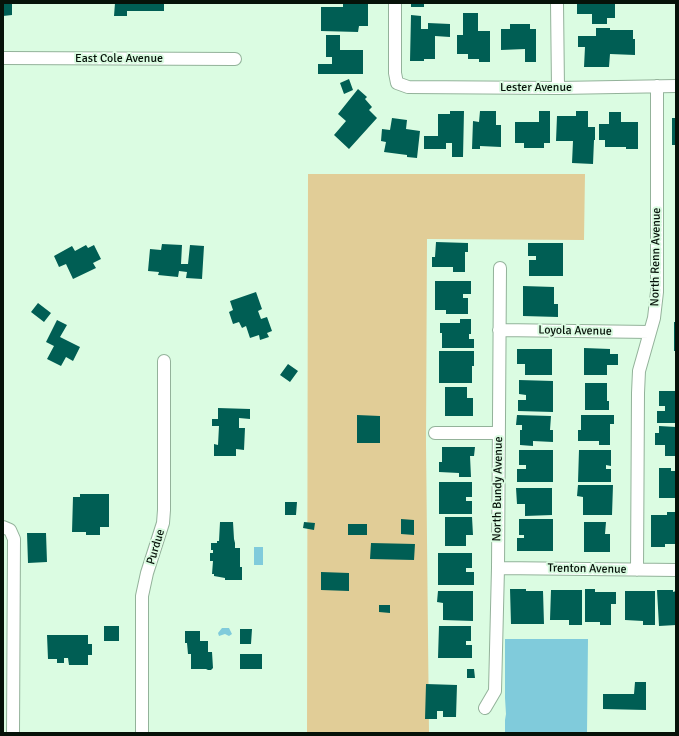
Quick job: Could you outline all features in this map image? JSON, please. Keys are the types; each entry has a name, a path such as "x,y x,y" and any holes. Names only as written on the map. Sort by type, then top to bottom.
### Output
{"street":[{"name":"Lester Avenue","path":"395,3 395,73 397,83 408,87 558,88 676,86"},
{"path":"557,3 558,88"},
{"name":"East Cole Avenue","path":"3,58 235,59"},
{"name":"North Renn Avenue","path":"637,570 639,371 654,318 657,292 657,86"},
{"name":"North Bundy Avenue","path":"485,708 495,691 498,568 500,268"},
{"name":"Loyola Avenue","path":"499,330 650,332"},
{"name":"Purdue","path":"142,733 142,596 147,573 163,523 164,510 164,360"},
{"path":"436,434 499,433"},
{"path":"3,527 10,530 14,539 13,733"},
{"name":"Trenton Avenue","path":"498,568 676,570"}],"shaded area":[{"path":"308,174 585,174 584,240 427,239 426,443 429,733 307,733"}],"water":[{"path":"254,547 263,547 263,565 254,565"},
{"path":"222,628 229,628 232,634 229,636 225,634 219,636 218,633"},
{"path":"505,639 588,639 587,733 505,733"}],"building":[{"path":"3,3 12,3 12,15 3,16"},
{"path":"115,3 164,3 164,11 127,11 127,16 114,16"},
{"path":"343,3 370,3 368,4 368,26 359,26 358,32 321,31 321,7 343,7"},
{"path":"411,3 424,3 424,7 411,7"},
{"path":"577,3 615,4 615,18 607,18 607,24 592,24 592,14 577,14"},
{"path":"463,13 478,13 478,31 490,31 490,62 479,62 479,59 468,59 468,54 457,54 457,35 463,35"},
{"path":"411,15 421,16 421,29 428,29 428,23 450,24 450,37 435,36 435,59 410,61"},
{"path":"510,24 530,24 530,29 536,29 536,62 525,62 525,49 501,50 501,29 510,29"},
{"path":"596,28 610,28 610,30 633,30 633,39 635,39 635,55 610,54 609,67 584,67 585,47 578,47 578,36 596,36"},
{"path":"326,35 340,35 340,50 363,50 363,74 318,74 318,64 332,64 332,57 326,57"},
{"path":"349,79 353,90 344,94 340,83"},
{"path":"358,89 367,97 365,99 372,107 369,110 377,118 349,149 334,135 346,121 338,114"},
{"path":"450,111 464,111 463,157 452,157 452,143 446,143 446,149 424,149 424,136 438,136 438,114 450,114"},
{"path":"480,111 496,111 496,125 501,125 501,147 480,146 480,149 472,149 473,121 479,122"},
{"path":"539,111 550,111 550,143 544,143 544,148 524,148 524,143 515,143 515,122 539,122"},
{"path":"576,111 588,111 588,127 595,127 593,164 572,163 573,141 556,141 557,116 576,116"},
{"path":"609,112 621,112 621,122 638,122 638,149 626,149 626,147 605,147 605,140 599,140 599,124 609,124"},
{"path":"392,118 407,120 406,129 420,131 417,158 384,152 386,142 381,141 382,129 390,130"},
{"path":"672,118 676,118 676,145 672,145"},
{"path":"436,242 468,243 468,252 465,252 465,272 453,272 453,267 432,267 432,257 435,257"},
{"path":"528,243 563,243 563,276 529,276 529,260 536,260 536,256 528,256"},
{"path":"162,244 182,245 181,264 188,264 190,245 204,246 202,279 186,278 187,272 179,271 178,277 158,275 159,272 148,271 150,249 161,250"},
{"path":"86,245 88,248 94,245 101,259 93,263 96,268 73,279 66,264 59,267 54,256 72,246 75,251"},
{"path":"435,281 471,281 471,294 463,294 463,298 468,298 468,314 446,314 446,310 435,310"},
{"path":"523,286 554,287 554,304 558,304 558,317 523,316"},
{"path":"256,292 262,309 258,311 261,319 267,317 272,331 267,333 269,337 260,340 259,335 250,338 246,326 242,328 239,322 233,324 229,312 233,310 230,301"},
{"path":"38,303 51,313 44,322 31,312"},
{"path":"460,319 471,319 471,334 469,334 469,339 474,339 474,348 442,348 440,323 460,323"},
{"path":"57,320 67,325 60,337 80,347 73,361 66,357 61,366 47,359 54,346 46,342"},
{"path":"674,322 676,322 676,351 674,351"},
{"path":"584,348 610,349 610,354 618,354 618,365 607,365 607,375 584,375"},
{"path":"517,349 552,349 552,375 525,375 525,364 517,364"},
{"path":"439,351 474,351 472,383 439,383"},
{"path":"288,364 298,371 290,382 280,375"},
{"path":"519,380 553,381 553,412 518,411 518,400 526,400 526,395 519,394"},
{"path":"585,383 607,383 607,401 609,401 609,410 585,410"},
{"path":"445,387 467,387 467,398 473,398 473,416 445,416"},
{"path":"659,391 676,391 676,423 657,423 657,411 665,411 665,406 659,406"},
{"path":"218,408 250,409 250,419 239,418 239,428 245,428 244,450 236,449 236,456 214,456 214,444 218,445 219,426 212,426 212,419 218,419"},
{"path":"357,415 380,416 380,443 357,443"},
{"path":"517,415 551,416 550,430 553,430 553,442 533,441 533,446 520,445 520,430 522,430 522,425 516,425"},
{"path":"581,415 614,415 614,424 610,424 610,445 599,445 599,441 578,441 578,430 581,430"},
{"path":"659,426 676,427 676,456 665,456 665,445 655,445 655,433 659,433"},
{"path":"442,447 475,447 474,456 470,456 471,477 459,477 459,473 439,472 439,462 442,462"},
{"path":"519,450 553,450 553,482 517,482 517,469 526,469 526,465 519,465"},
{"path":"579,450 611,450 611,466 606,465 606,469 611,469 611,482 578,482"},
{"path":"659,468 671,468 671,471 676,471 676,498 659,498"},
{"path":"439,482 472,482 472,497 466,497 466,501 472,501 472,514 439,514"},
{"path":"578,485 613,485 612,515 583,515 583,497 577,496"},
{"path":"516,488 552,488 552,515 525,516 525,504 517,504"},
{"path":"80,494 109,494 109,527 100,527 100,535 86,535 86,532 72,532 73,497 80,497"},
{"path":"285,502 297,502 296,515 285,515"},
{"path":"667,512 676,512 676,544 665,544 665,547 651,547 651,515 667,515"},
{"path":"445,517 472,517 473,535 466,535 466,546 445,546"},
{"path":"401,519 414,520 414,535 401,534"},
{"path":"519,519 553,519 553,551 517,551 517,538 524,538 524,535 519,535"},
{"path":"220,522 233,522 235,548 240,548 242,580 225,580 225,578 214,576 214,574 212,574 213,561 210,561 210,553 213,553 213,550 211,550 211,543 217,543 217,541 219,541"},
{"path":"304,522 315,523 314,530 303,528"},
{"path":"584,522 606,522 605,534 610,534 610,552 584,552"},
{"path":"348,524 367,524 367,535 348,535"},
{"path":"27,533 46,533 47,562 28,563"},
{"path":"371,543 415,544 414,560 370,559"},
{"path":"438,553 472,553 472,568 466,568 466,572 474,572 474,585 438,585"},
{"path":"321,572 349,573 349,591 321,590"},
{"path":"510,589 543,591 544,624 511,624"},
{"path":"585,589 595,589 595,592 616,592 616,604 611,604 611,625 600,625 600,622 585,622"},
{"path":"551,590 582,590 582,625 569,625 569,620 550,620"},
{"path":"657,590 676,591 676,625 659,626"},
{"path":"438,591 473,591 473,621 443,620 443,603 437,602"},
{"path":"625,591 655,591 655,625 643,625 643,621 625,620"},
{"path":"379,605 390,605 390,613 379,612"},
{"path":"104,626 119,626 119,641 104,641"},
{"path":"439,626 471,626 471,641 466,641 466,645 472,645 472,658 438,658"},
{"path":"240,629 252,629 251,644 240,644"},
{"path":"185,631 200,631 200,641 208,641 208,652 212,652 213,668 211,670 191,669 191,654 188,654 187,643 185,643"},
{"path":"47,635 88,635 88,644 92,644 92,655 88,655 88,665 69,665 68,658 64,658 64,663 57,663 57,659 48,659"},
{"path":"240,654 262,654 262,669 240,669"},
{"path":"467,669 474,669 475,678 467,678"},
{"path":"635,682 646,682 646,710 603,709 603,694 634,694"},
{"path":"426,684 457,685 456,717 443,717 443,711 437,711 437,719 425,719"}]}
